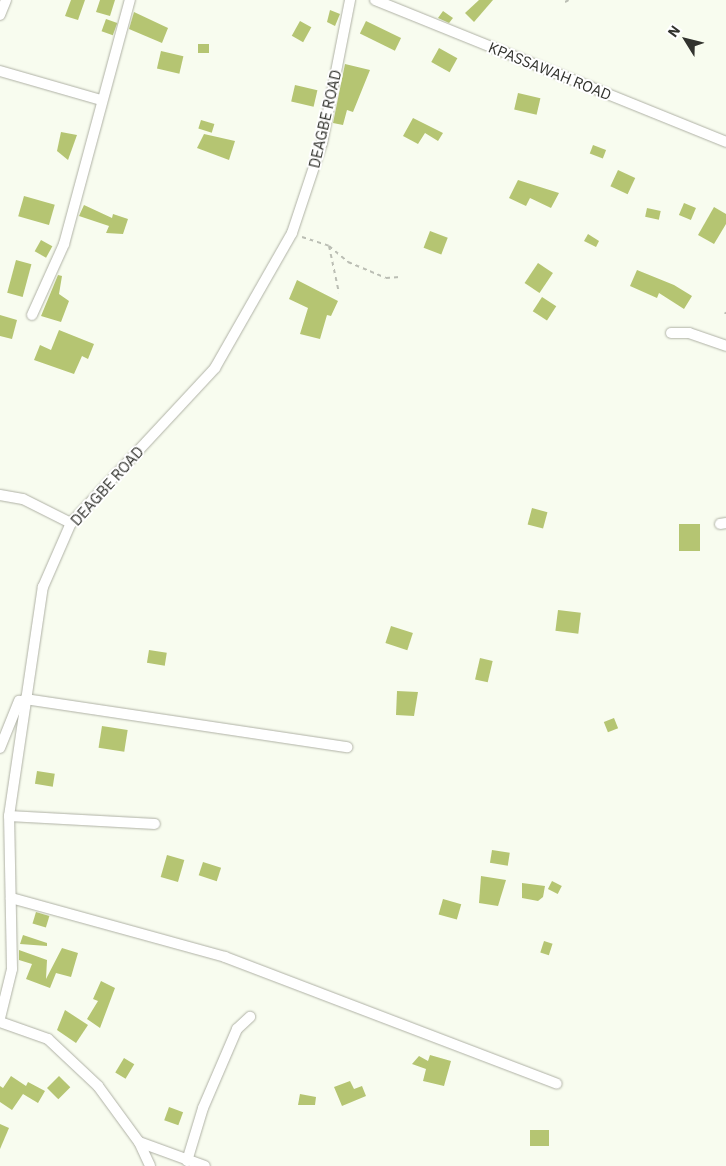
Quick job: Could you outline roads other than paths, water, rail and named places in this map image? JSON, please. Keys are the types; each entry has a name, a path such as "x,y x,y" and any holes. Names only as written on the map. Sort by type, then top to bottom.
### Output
{"street":[{"path":"0,15 6,0"},
{"path":"32,315 64,244 101,100 130,0"},
{"name":"DEAGBE ROAD","path":"0,1018 12,969 9,816 29,670 43,587 71,523 216,368 292,233 322,143 350,0"},
{"name":"KPASSAWAH ROAD","path":"375,0 726,142"},
{"path":"0,71 101,100"},
{"path":"671,333 689,332 726,346"},
{"path":"0,494 23,499 71,523"},
{"path":"0,748 9,734 29,670"},
{"path":"25,699 347,747"},
{"path":"9,816 155,824"},
{"path":"11,898 225,957 557,1084"},
{"path":"187,1161 203,1108 237,1029 250,1018"},
{"path":"0,1022 48,1040 98,1086 139,1142 150,1166"},
{"path":"139,1142 205,1166"}]}
